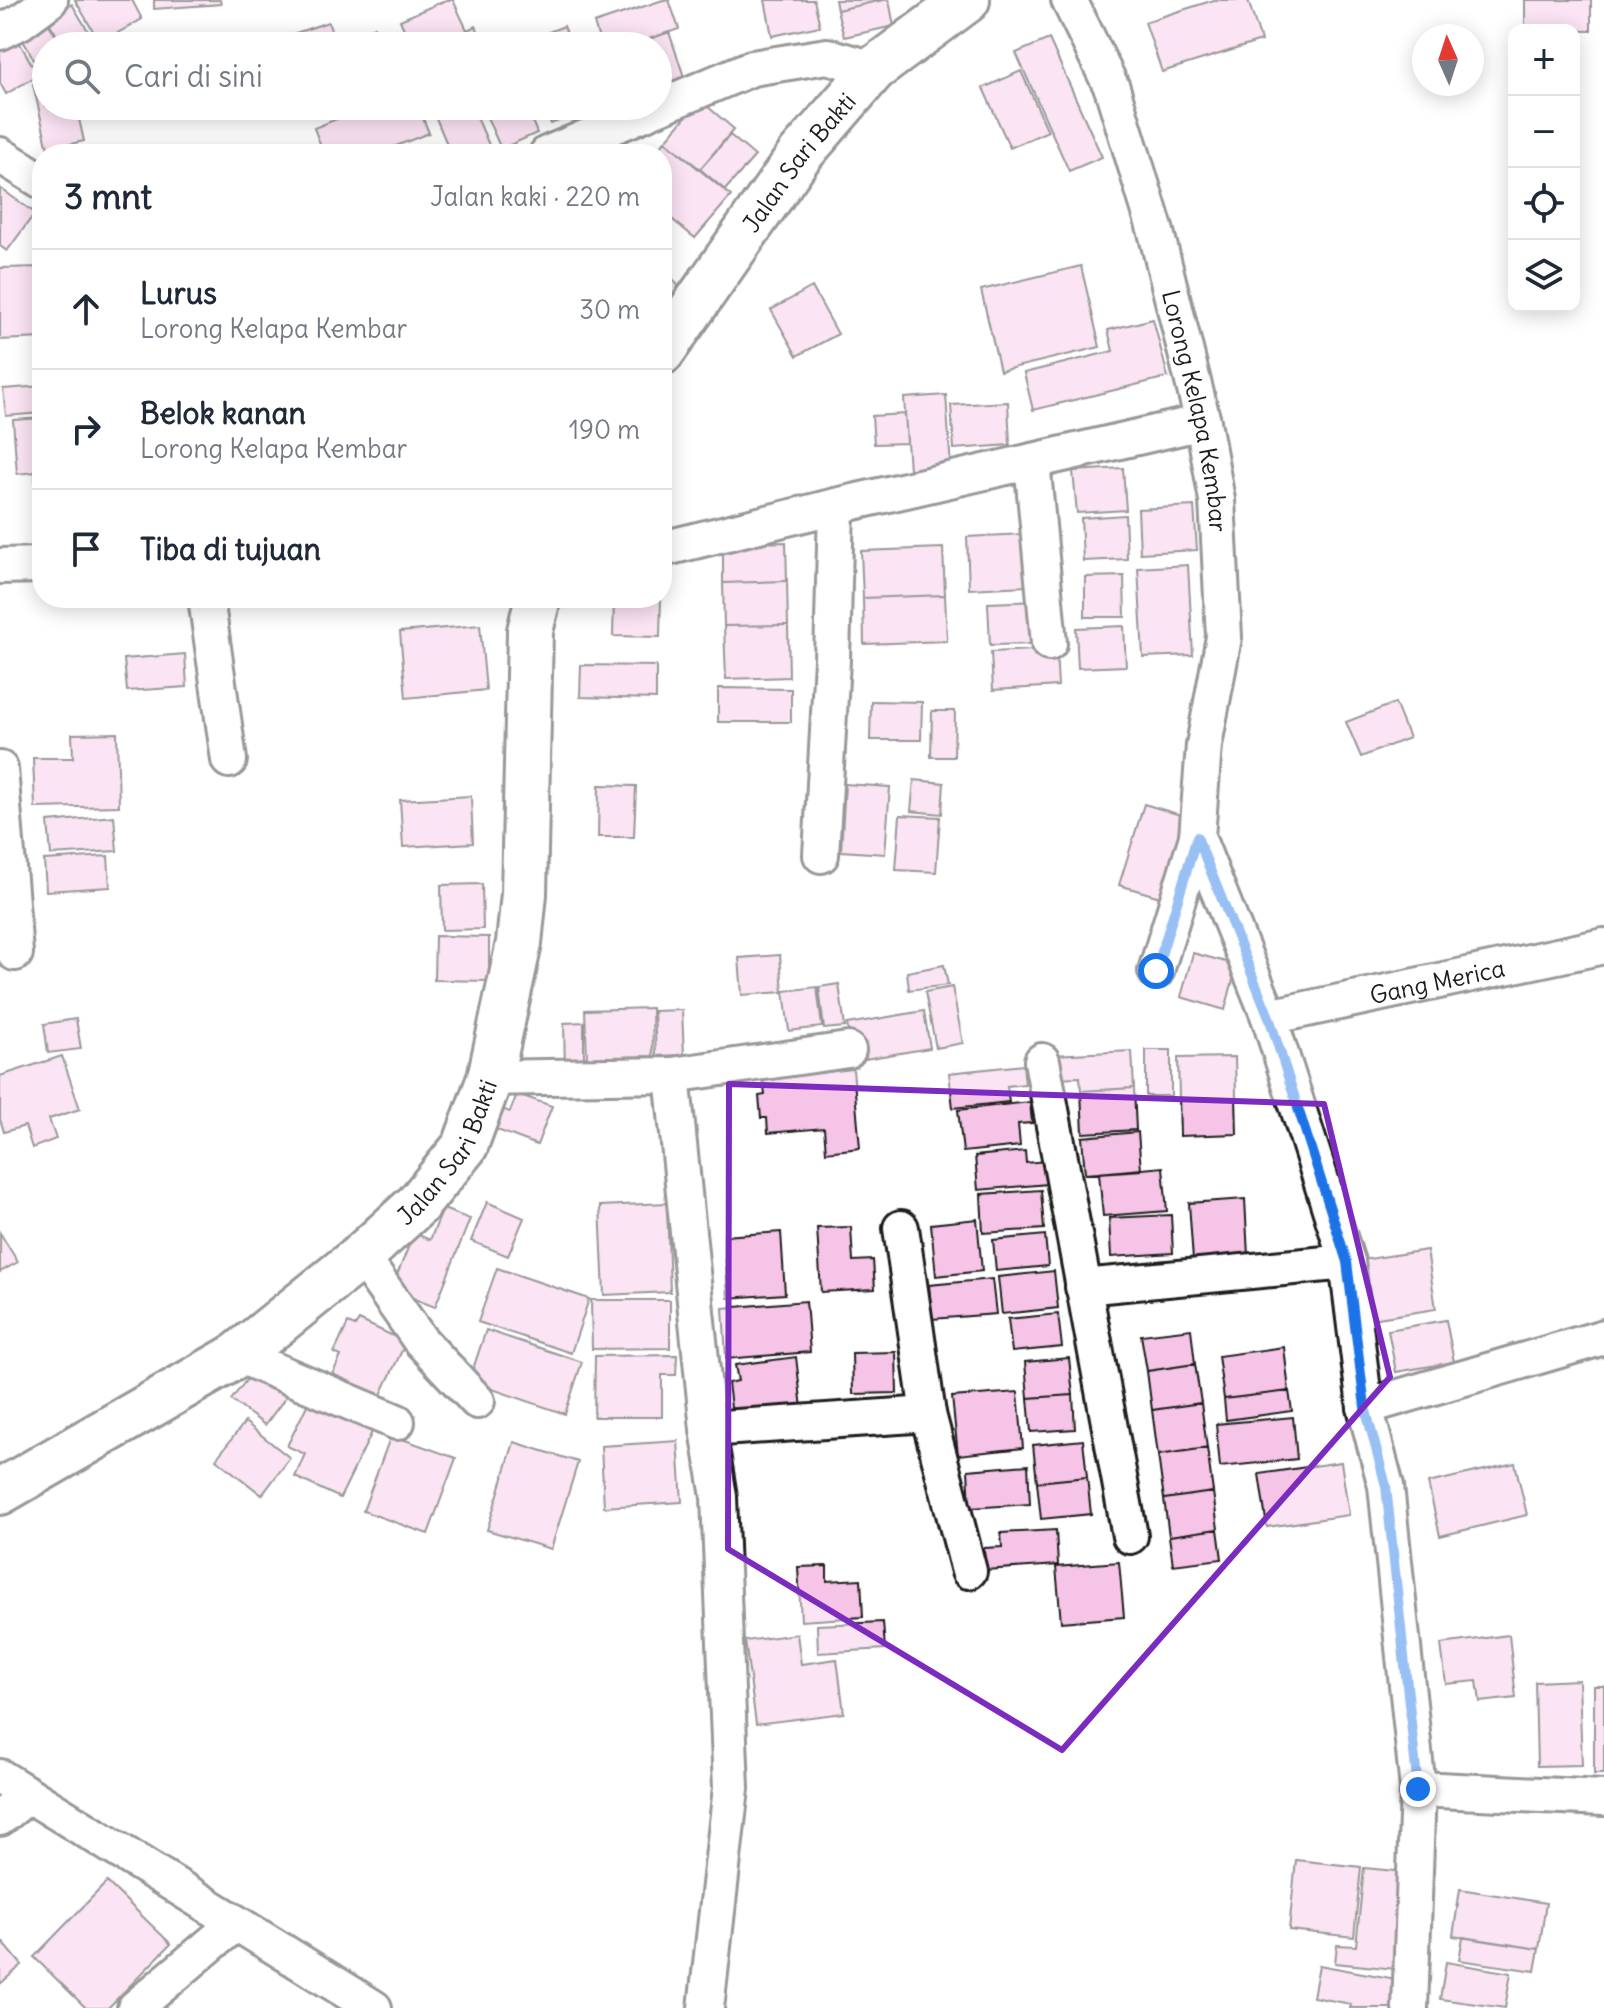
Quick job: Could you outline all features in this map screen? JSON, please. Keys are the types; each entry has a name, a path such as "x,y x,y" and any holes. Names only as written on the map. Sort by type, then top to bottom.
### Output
{"main road":[{"name":"Jalan Sari Bakti","path":"672,338 799,156 874,69 967,0"},
{"name":"Jalan Sari Bakti","path":"0,1492 238,1355 361,1256 418,1204 465,1146 490,1078 519,943 524,894 530,631 536,608"}],"street":[{"path":"7,20 50,0"},
{"name":"Lorong Kelapa Kembar","path":"1069,0 1112,88 1156,232 1203,422 1217,500 1224,637 1204,745 1197,837 1156,971"},
{"path":"672,102 752,68 827,56 874,69"},
{"path":"571,144 628,120"},
{"path":"0,155 32,175"},
{"path":"672,547 1203,422"},
{"path":"1032,461 1049,643"},
{"path":"821,855 832,660 836,506"},
{"path":"0,566 32,565"},
{"path":"207,608 229,760"},
{"path":"0,769 15,953"},
{"name":"Lorong Kelapa Kembar","path":"1197,837 1269,1017 1347,1262 1365,1407 1386,1486 1418,1789 1410,2008"},
{"name":"Gang Merica","path":"1269,1017 1604,946"},
{"path":"490,1078 672,1075 848,1050"},
{"path":"1042,1061 1130,1536"},
{"path":"672,1075 708,1429 719,1497 731,1788 706,2008"},
{"path":"901,1228 928,1414 969,1571"},
{"path":"361,1256 420,1340 477,1401"},
{"path":"1083,1287 1347,1262"},
{"path":"1365,1407 1604,1337"},
{"path":"238,1355 397,1422"},
{"path":"708,1429 928,1414"},
{"path":"0,1777 374,2008"},
{"path":"1418,1789 1604,1798"},
{"path":"0,1818 29,1795"},
{"path":"135,2008 236,1923"}],"highlighted area":[{"path":"729,1084 1324,1104 1390,1377 1062,1750 728,1549"}],"building":[{"path":"75,0 132,0 142,19 119,32 94,32"},
{"path":"154,0 220,0 221,4 154,9"},
{"path":"446,0 453,0 467,30 476,26 479,32 405,32 400,20"},
{"path":"669,0 679,29 670,32 597,32 594,23"},
{"path":"765,0 814,0 820,26 772,36"},
{"path":"835,0 883,0 837,10"},
{"path":"889,0 894,26 844,37 837,10"},
{"path":"1214,0 1248,0 1261,41 1162,72 1145,22"},
{"path":"1525,0 1591,0 1591,31 1580,31 1580,24 1525,24"},
{"path":"72,4 89,32 55,32 47,19"},
{"path":"47,21 54,32 32,32 32,56 21,37"},
{"path":"328,22 332,32 299,32"},
{"path":"564,26 566,32 548,32"},
{"path":"1049,39 1102,157 1069,171 1016,53"},
{"path":"18,40 32,64 32,79 6,94 0,83 0,51"},
{"path":"672,41 684,77 672,81"},
{"path":"1021,71 1048,131 1010,148 983,88"},
{"path":"700,100 734,129 700,169 665,141"},
{"path":"41,120 79,120 84,141 47,144"},
{"path":"334,120 424,120 429,133 401,144 320,144 314,128"},
{"path":"437,120 478,120 489,144 447,144"},
{"path":"488,120 532,120 537,133 512,144 499,144"},
{"path":"730,135 755,156 725,190 700,169"},
{"path":"672,147 731,196 695,238 672,219"},
{"path":"0,188 32,211 32,217 7,251 0,246"},
{"path":"1081,266 1100,347 1000,371 981,290"},
{"path":"32,267 32,338 0,340 0,268"},
{"path":"672,278 682,291 672,298"},
{"path":"812,287 838,334 797,356 771,310"},
{"path":"1153,319 1168,377 1033,410 1024,373 1113,351 1108,330"},
{"path":"32,387 32,414 6,416 3,389"},
{"path":"946,395 951,468 909,470 904,398"},
{"path":"1008,402 1010,445 954,449 951,405"},
{"path":"905,414 907,443 874,444 872,416"},
{"path":"32,419 32,472 17,474 13,420"},
{"path":"1123,468 1126,510 1077,513 1073,471"},
{"path":"1194,506 1197,550 1140,553 1138,509"},
{"path":"1125,515 1127,559 1083,561 1081,518"},
{"path":"1023,534 1026,586 969,589 967,537"},
{"path":"786,542 787,581 723,583 723,544"},
{"path":"943,548 945,595 863,598 861,551"},
{"path":"1188,565 1193,655 1143,657 1138,568"},
{"path":"1124,576 1125,617 1085,617 1085,577"},
{"path":"787,581 788,625 724,626 723,583"},
{"path":"945,595 947,641 864,644 863,598"},
{"path":"1037,601 1038,644 990,645 988,603"},
{"path":"614,608 661,608 660,637 613,636"},
{"path":"480,625 486,690 406,698 400,632"},
{"path":"788,625 789,677 726,679 724,626"},
{"path":"1124,626 1126,666 1078,668 1076,628"},
{"path":"1056,649 1058,686 993,690 991,652"},
{"path":"185,654 187,687 127,691 124,659"},
{"path":"581,665 656,666 656,699 580,697"},
{"path":"718,688 791,689 791,722 718,722"},
{"path":"871,701 922,702 921,740 870,740"},
{"path":"1395,703 1409,738 1361,757 1346,722"},
{"path":"932,711 955,711 954,757 931,757"},
{"path":"117,733 119,806 35,808 33,758 73,758 72,734"},
{"path":"914,780 944,783 942,814 911,811"},
{"path":"845,784 890,787 885,854 841,851"},
{"path":"599,785 636,786 634,837 598,837"},
{"path":"471,796 473,843 403,847 400,800"},
{"path":"1144,804 1184,816 1160,897 1119,885"},
{"path":"900,815 940,817 936,872 896,870"},
{"path":"114,816 117,851 51,855 48,822"},
{"path":"108,856 110,887 46,891 44,860"},
{"path":"482,884 483,929 442,930 441,885"},
{"path":"435,936 489,937 489,981 434,980"},
{"path":"1193,953 1237,965 1225,1010 1181,997"},
{"path":"780,955 783,992 742,995 739,958"},
{"path":"944,965 948,985 909,990 907,972"},
{"path":"839,984 845,1027 824,1029 819,987"},
{"path":"817,987 822,1027 789,1031 784,991"},
{"path":"952,987 963,1043 936,1048 925,992"},
{"path":"652,1008 653,1056 587,1058 585,1010"},
{"path":"682,1010 684,1055 656,1056 654,1011"},
{"path":"924,1011 930,1048 853,1061 847,1024"},
{"path":"76,1019 81,1049 48,1053 44,1024"},
{"path":"584,1022 584,1071 565,1070 564,1023"},
{"path":"1146,1050 1171,1050 1171,1096 1146,1096"},
{"path":"1132,1051 1134,1088 1081,1091 1080,1077 1054,1078 1052,1055"},
{"path":"62,1056 80,1109 49,1119 56,1139 32,1148 25,1126 4,1132 0,1119 0,1076"},
{"path":"1235,1057 1237,1134 1180,1136 1178,1058"},
{"path":"1023,1065 1025,1084 1007,1086 1009,1102 953,1108 949,1073"},
{"path":"853,1069 860,1148 826,1152 824,1128 768,1133 767,1118 761,1118 759,1096 765,1095 763,1079"},
{"path":"1134,1088 1136,1130 1083,1133 1081,1091"},
{"path":"517,1094 552,1106 537,1145 492,1128 499,1108 510,1112"},
{"path":"1030,1102 1032,1123 1018,1124 1020,1146 963,1152 958,1110"},
{"path":"1138,1132 1141,1170 1085,1174 1082,1137"},
{"path":"1025,1151 1026,1163 1046,1161 1048,1184 978,1190 975,1156"},
{"path":"1163,1167 1167,1211 1103,1216 1099,1173"},
{"path":"1041,1190 1044,1229 983,1233 981,1194"},
{"path":"1245,1199 1248,1256 1193,1260 1189,1203"},
{"path":"487,1202 524,1218 508,1256 471,1241"},
{"path":"667,1203 670,1292 604,1295 600,1206"},
{"path":"443,1209 470,1219 435,1307 391,1290 414,1233 430,1240"},
{"path":"1171,1215 1173,1253 1111,1257 1109,1218"},
{"path":"977,1219 982,1271 936,1276 931,1224"},
{"path":"851,1227 853,1261 873,1260 875,1289 821,1292 817,1228"},
{"path":"781,1232 785,1294 728,1298 724,1236"},
{"path":"0,1233 18,1262 0,1272"},
{"path":"1045,1235 1048,1266 996,1271 993,1240"},
{"path":"1427,1250 1436,1309 1371,1319 1362,1260"},
{"path":"497,1268 589,1299 571,1353 478,1322"},
{"path":"1054,1271 1058,1308 1002,1314 998,1277"},
{"path":"992,1279 996,1314 932,1319 929,1285"},
{"path":"591,1300 670,1300 670,1348 592,1349"},
{"path":"806,1301 810,1352 726,1359 723,1308"},
{"path":"1058,1314 1062,1347 1012,1352 1008,1319"},
{"path":"359,1320 406,1342 377,1403 329,1381 341,1356 334,1353 348,1323 355,1326"},
{"path":"1446,1320 1454,1362 1396,1372 1388,1330"},
{"path":"1191,1329 1195,1364 1147,1371 1141,1335"},
{"path":"486,1330 582,1362 565,1414 469,1381"},
{"path":"1284,1347 1289,1391 1224,1399 1218,1356"},
{"path":"896,1352 897,1393 853,1394 852,1353"},
{"path":"677,1355 676,1375 662,1375 662,1417 594,1417 595,1356"},
{"path":"796,1357 802,1408 732,1416 728,1383 738,1381 735,1365"},
{"path":"1069,1358 1073,1395 1028,1398 1025,1362"},
{"path":"1195,1364 1201,1403 1152,1410 1147,1371"},
{"path":"254,1370 288,1394 265,1425 231,1400"},
{"path":"1289,1391 1292,1411 1226,1420 1224,1399"},
{"path":"1018,1392 1023,1448 958,1455 952,1397"},
{"path":"1073,1395 1075,1429 1031,1432 1028,1398"},
{"path":"309,1401 374,1428 340,1498 295,1477 305,1454 287,1446"},
{"path":"1201,1403 1207,1448 1158,1455 1152,1410"},
{"path":"1293,1417 1297,1459 1220,1467 1216,1424"},
{"path":"245,1422 290,1458 262,1495 216,1459"},
{"path":"391,1435 456,1458 428,1534 363,1511"},
{"path":"1083,1440 1087,1477 1037,1482 1033,1445"},
{"path":"678,1441 682,1502 604,1507 601,1446"},
{"path":"514,1442 578,1462 551,1549 487,1530"},
{"path":"1207,1448 1213,1492 1164,1499 1158,1455"},
{"path":"1341,1462 1349,1515 1267,1527 1259,1474"},
{"path":"1515,1463 1527,1515 1440,1536 1428,1483"},
{"path":"1028,1465 1030,1504 970,1508 968,1470"},
{"path":"1087,1477 1091,1514 1041,1519 1037,1482"},
{"path":"1213,1492 1218,1529 1169,1536 1164,1499"},
{"path":"1218,1529 1222,1559 1173,1565 1169,1536"},
{"path":"1056,1530 1058,1565 985,1570 984,1548 1002,1547 1001,1533"},
{"path":"1119,1562 1124,1617 1061,1622 1056,1567"},
{"path":"827,1566 827,1581 861,1579 863,1617 801,1621 798,1567"},
{"path":"883,1622 885,1649 818,1653 817,1625"},
{"path":"797,1634 801,1664 837,1659 844,1713 756,1724 745,1641"},
{"path":"1509,1635 1516,1698 1480,1702 1477,1681 1446,1684 1441,1644"},
{"path":"1579,1680 1582,1765 1537,1766 1535,1682"},
{"path":"1594,1686 1604,1686 1604,1774 1594,1774"},
{"path":"1296,1860 1361,1867 1354,1937 1289,1930"},
{"path":"1364,1868 1406,1872 1396,1969 1335,1963 1337,1945 1356,1946"},
{"path":"107,1882 171,1944 108,2008 86,2008 34,1957"},
{"path":"1460,1889 1546,1903 1539,1949 1453,1936"},
{"path":"1463,1937 1539,1949 1535,1971 1459,1960"},
{"path":"0,1939 22,1965 0,1984"},
{"path":"1446,1962 1511,1973 1505,2008 1440,1999"},
{"path":"1319,1965 1407,1981 1401,2008 1350,2008 1351,2004 1313,1997"}],"route":[{"path":"1156,971 1197,837 1269,1017 1347,1262 1365,1407 1386,1486 1418,1789"}]}
